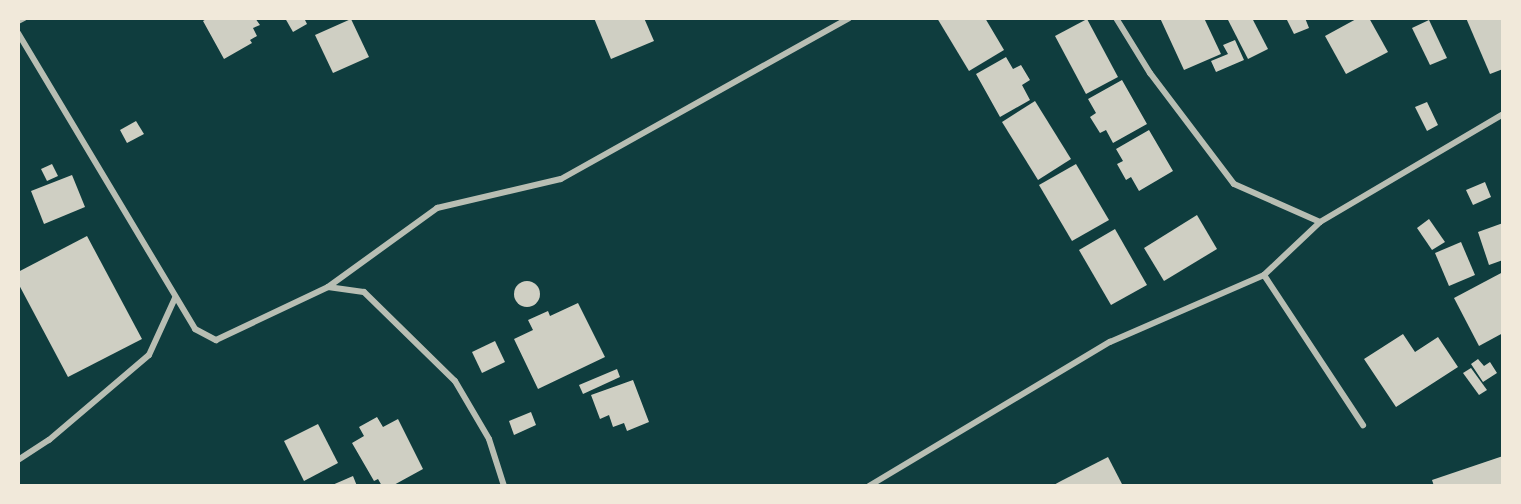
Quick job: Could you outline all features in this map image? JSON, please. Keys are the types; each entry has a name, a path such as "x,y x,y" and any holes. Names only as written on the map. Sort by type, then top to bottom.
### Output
{"street":[{"path":"18,21 24,18"},
{"path":"18,33 175,298 195,329 216,340 328,287 437,208 561,179 849,18"},
{"path":"1116,18 1150,73 1234,184 1320,222"},
{"path":"869,486 1110,342 1264,275 1320,222 1503,114"},
{"path":"1264,275 1363,425"},
{"path":"328,287 364,292 455,381 489,439 504,486"},
{"path":"18,460 50,440 149,356 175,298"}],"building":[{"path":"208,18 255,18 260,25 253,28 257,36 250,40 252,43 224,59 203,21"},
{"path":"285,18 304,18 307,24 293,32"},
{"path":"594,18 644,18 654,41 611,59"},
{"path":"937,18 985,18 1004,50 969,71"},
{"path":"1160,18 1204,18 1221,54 1184,70"},
{"path":"1227,18 1252,18 1268,49 1248,59"},
{"path":"1305,18 1309,28 1294,34 1287,20"},
{"path":"1358,18 1369,18 1388,52 1346,74 1325,36"},
{"path":"1466,18 1502,18 1503,69 1490,74"},
{"path":"351,19 369,57 333,73 315,35"},
{"path":"1087,19 1118,77 1086,94 1055,36"},
{"path":"1429,20 1447,58 1430,65 1412,28"},
{"path":"1235,40 1244,60 1216,72 1211,61 1228,54 1223,45"},
{"path":"1006,57 1013,69 1021,65 1030,80 1022,85 1030,100 1000,117 976,74"},
{"path":"1122,80 1147,124 1113,143 1106,130 1100,133 1090,117 1096,113 1088,99"},
{"path":"1035,101 1071,159 1038,180 1002,122"},
{"path":"1427,102 1438,125 1427,131 1415,107"},
{"path":"136,121 144,134 127,143 120,130"},
{"path":"1149,130 1173,171 1139,191 1131,177 1126,180 1117,164 1123,161 1116,149"},
{"path":"52,164 58,176 47,181 41,169"},
{"path":"1076,164 1109,220 1072,241 1039,185"},
{"path":"72,175 85,207 44,224 31,191"},
{"path":"1485,182 1491,197 1473,205 1466,190"},
{"path":"1197,215 1217,249 1164,281 1144,248"},
{"path":"1429,219 1445,242 1432,250 1417,228"},
{"path":"1503,223 1503,260 1489,265 1478,232"},
{"path":"1115,229 1147,285 1111,305 1079,250"},
{"path":"87,236 142,339 68,377 18,283 18,272"},
{"path":"1461,242 1475,275 1449,286 1435,253"},
{"path":"1503,272 1503,333 1479,346 1454,298"},
{"path":"527,281 536,285 540,294 536,303 527,307 518,303 514,294 518,285"},
{"path":"578,303 605,357 538,389 514,339 533,330 528,320 548,311 550,316"},
{"path":"1403,334 1415,352 1438,337 1458,367 1396,407 1364,359"},
{"path":"495,341 505,362 482,373 472,352"},
{"path":"1478,359 1484,366 1490,362 1497,373 1483,382 1471,364"},
{"path":"1471,368 1487,390 1479,395 1463,373"},
{"path":"617,369 620,377 583,394 579,385"},
{"path":"633,380 649,422 627,431 624,423 613,427 609,415 600,419 591,395"},
{"path":"531,412 536,425 514,435 509,421"},
{"path":"377,417 383,427 398,419 423,469 392,486 382,486 378,479 374,481 352,443 364,436 359,427"},
{"path":"318,424 338,463 304,481 284,441"},
{"path":"1503,456 1503,484 1434,486 1432,480"},
{"path":"1108,457 1123,486 1052,486 1061,481"},
{"path":"353,476 357,486 330,486"}]}
